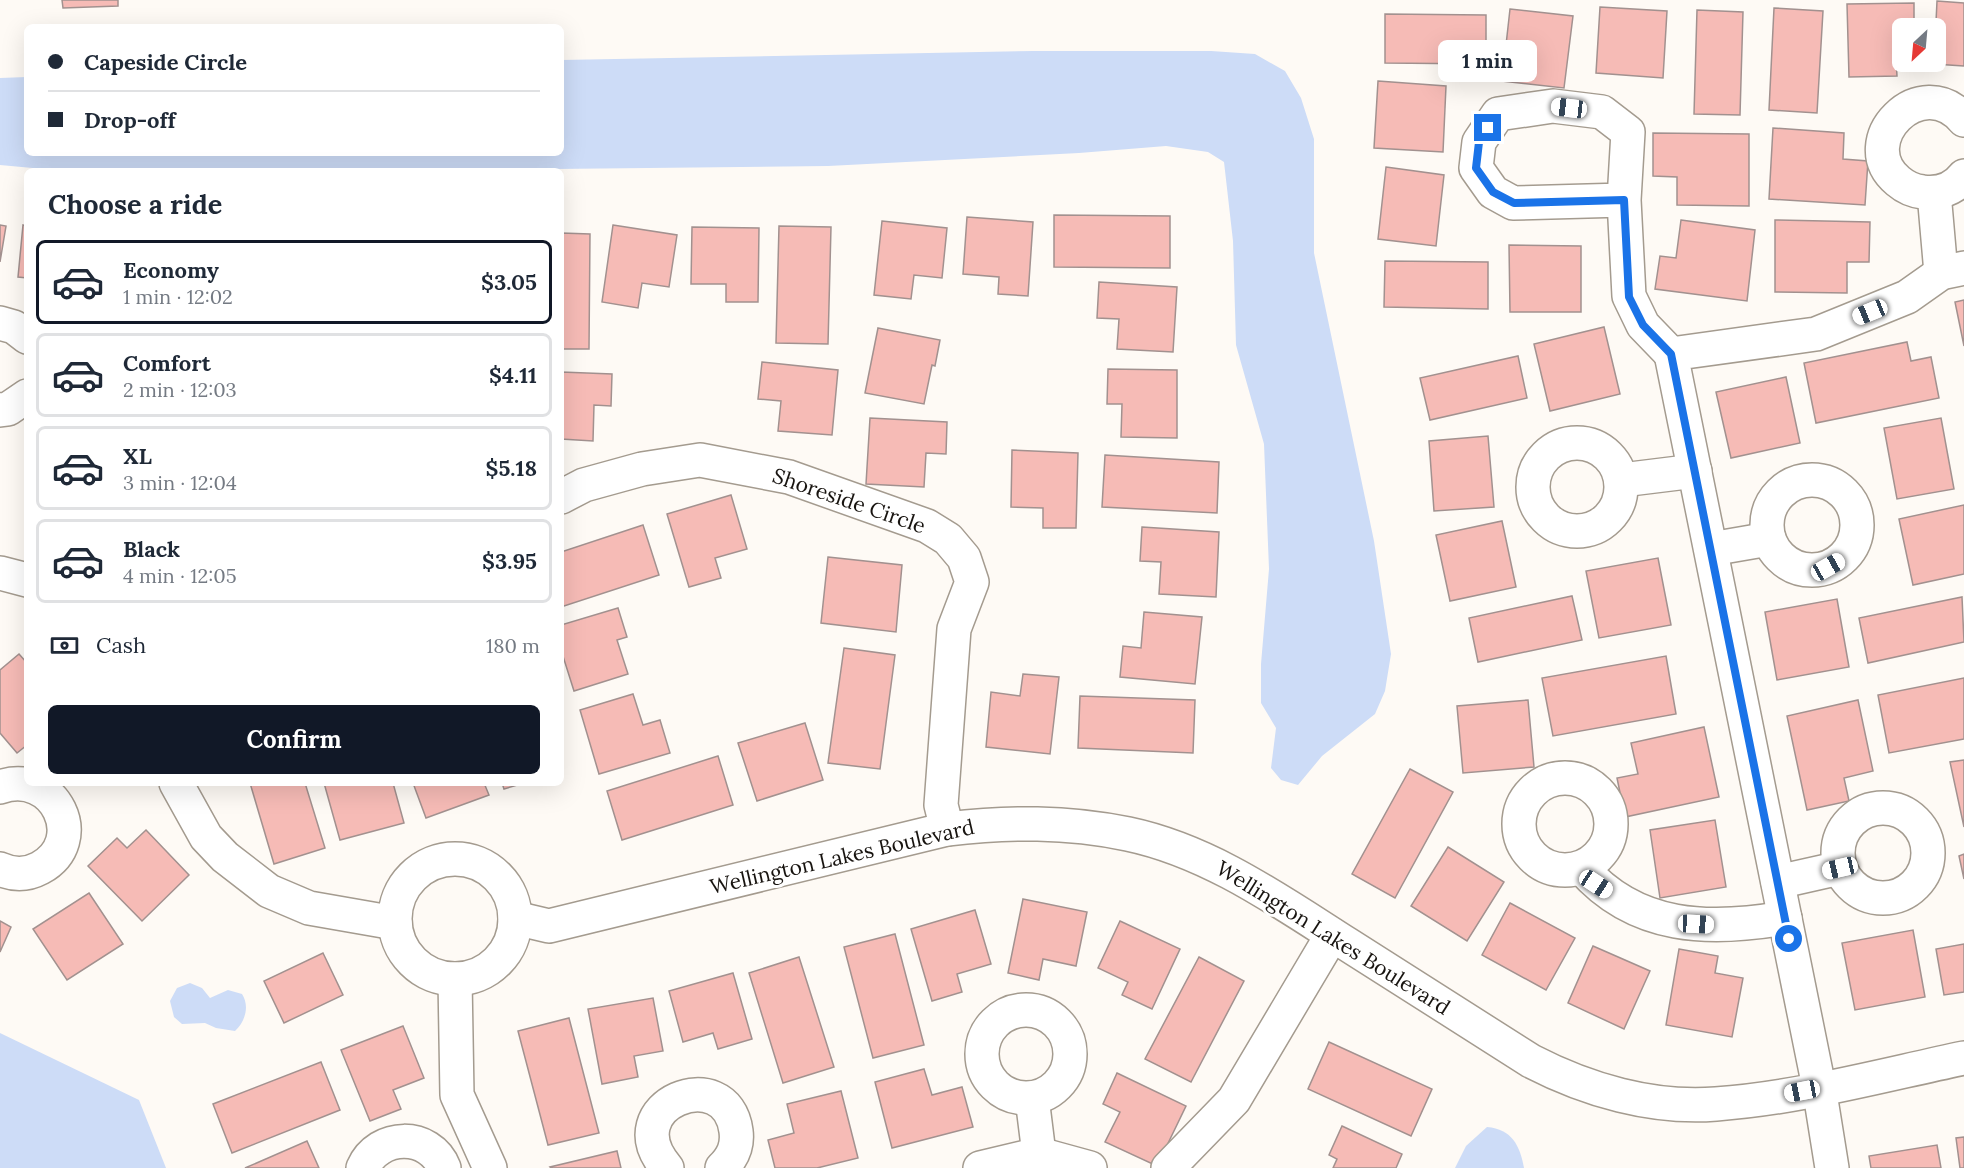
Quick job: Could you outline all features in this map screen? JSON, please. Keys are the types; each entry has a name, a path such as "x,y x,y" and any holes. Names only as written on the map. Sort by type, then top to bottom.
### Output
{"street":[{"path":"1964,120 1946,106 1932,102 1917,104 1903,110 1892,120 1885,134 1883,149 1886,164 1893,177 1919,192 1934,193 1948,189 1964,176"},
{"path":"1624,200 1514,203 1493,192 1476,168 1479,142 1498,114 1553,106 1602,112 1628,132 1624,200 1629,297 1643,325 1671,354 1819,1088 1832,1168"},
{"path":"1671,354 1816,334 1906,297 1953,270 1934,193"},
{"path":"0,323 14,327 24,335"},
{"path":"0,410 8,409 24,398"},
{"name":"Shoreside Circle","path":"564,495 584,484 700,460 789,477 927,526 948,539 964,558 972,582 954,629 940,805 947,829"},
{"path":"1622,480 1695,471"},
{"path":"1710,549 1769,539"},
{"path":"0,573 24,579"},
{"path":"0,787 11,783 24,783"},
{"path":"0,869 20,874 34,871 47,864 57,854 63,840 64,826 61,812 65,791 41,789 34,786"},
{"path":"178,786 206,837 225,857 269,891 309,908 395,923"},
{"name":"Wellington Lakes Boulevard","path":"515,918 549,926 947,829 1007,822 1069,824 1130,834 1189,853 1245,879 1531,1061 1555,1074 1607,1092 1660,1102 1715,1104 1819,1088 1964,1058"},
{"path":"453,859 472,861 489,869 503,882 512,899 515,918 513,937 504,954 491,968 474,976 455,979 437,976 415,962 399,940 395,923 397,904 411,879 434,863 453,859"},
{"path":"1582,868 1596,884 1634,909 1675,923 1737,926 1785,918"},
{"path":"1778,882 1840,868"},
{"path":"1168,1168 1234,1100 1332,935"},
{"path":"363,1168 372,1153 384,1145 397,1141 411,1141 424,1145 435,1153 444,1166 486,1159 456,1095 455,979"},
{"path":"667,1168 655,1149 653,1128 659,1114 668,1103 681,1096 694,1094 707,1095 719,1101 735,1122 735,1149 722,1168"},
{"path":"1032,1098 1039,1154"},
{"path":"980,1168 1039,1154 1090,1168"}],"water":[{"path":"1034,51 1211,51 1255,54 1285,71 1301,98 1314,139 1314,253 1374,541 1391,654 1385,691 1375,714 1322,756 1298,785 1281,780 1271,768 1276,728 1261,703 1261,664 1269,569 1264,444 1236,345 1233,241 1224,162 1208,152 1166,146 1079,153 828,166 564,169 32,168 0,165 0,78 24,77 24,156 564,156 564,60"},
{"path":"190,983 202,988 210,998 228,990 242,994 246,1009 235,1031 216,1028 205,1023 182,1024 174,1017 170,1001 177,988"},
{"path":"0,1033 139,1100 166,1168 0,1168"},
{"path":"1487,1127 1496,1128 1509,1135 1517,1146 1524,1168 1455,1168 1466,1146"}],"building":[{"path":"62,0 118,0 118,6 63,8"},
{"path":"1937,1 1964,3 1964,66 1946,65 1946,18 1936,18"},
{"path":"1914,3 1914,18 1892,18 1892,72 1897,72 1897,76 1849,77 1847,4"},
{"path":"1600,7 1667,11 1663,78 1596,73"},
{"path":"1774,8 1823,11 1817,113 1769,110"},
{"path":"1510,9 1573,16 1564,88 1502,81"},
{"path":"1697,10 1743,12 1740,115 1694,114"},
{"path":"1385,14 1486,15 1486,64 1385,63"},
{"path":"1378,81 1446,86 1443,152 1374,148"},
{"path":"1773,128 1844,133 1843,159 1868,161 1865,205 1769,199"},
{"path":"1653,133 1749,134 1749,206 1677,205 1677,177 1653,176"},
{"path":"1386,167 1444,175 1436,246 1378,239"},
{"path":"1054,215 1170,216 1170,268 1054,267"},
{"path":"967,217 1033,222 1028,296 998,294 999,277 963,274"},
{"path":"1681,220 1755,230 1747,301 1655,289 1660,256 1676,258"},
{"path":"1775,220 1870,222 1869,262 1847,262 1847,293 1775,292"},
{"path":"882,221 947,228 942,278 914,275 911,299 874,295"},
{"path":"0,225 6,226 0,262"},
{"path":"23,225 24,278 18,277"},
{"path":"613,225 677,235 669,287 642,283 638,308 602,302"},
{"path":"779,226 831,227 828,344 776,343"},
{"path":"692,227 759,228 758,302 726,302 726,284 691,284"},
{"path":"564,233 590,234 589,349 564,349"},
{"path":"1509,245 1581,246 1581,312 1510,312"},
{"path":"1385,261 1488,262 1488,309 1384,307"},
{"path":"1099,282 1177,287 1173,352 1117,349 1119,319 1097,318"},
{"path":"1964,300 1964,346 1955,302"},
{"path":"1604,327 1620,394 1550,411 1534,344"},
{"path":"878,328 940,340 924,404 865,393"},
{"path":"1907,342 1911,361 1931,357 1939,398 1816,423 1804,363"},
{"path":"1518,356 1527,398 1430,420 1420,378"},
{"path":"762,362 838,370 832,435 778,431 781,401 758,399"},
{"path":"1108,369 1177,370 1177,438 1121,437 1122,404 1107,404"},
{"path":"564,372 612,374 611,406 594,405 593,441 564,439"},
{"path":"1786,377 1800,443 1731,458 1716,392"},
{"path":"870,418 947,422 946,454 926,453 924,487 866,484"},
{"path":"1941,418 1954,489 1897,499 1884,428"},
{"path":"1488,436 1494,507 1434,511 1429,441"},
{"path":"1012,450 1078,453 1076,528 1043,528 1043,508 1011,507"},
{"path":"1105,455 1219,462 1217,513 1102,507"},
{"path":"731,495 747,549 715,558 721,578 689,587 667,514"},
{"path":"1964,505 1964,574 1913,585 1899,519"},
{"path":"1502,521 1516,587 1450,601 1436,535"},
{"path":"643,525 659,575 564,606 564,551"},
{"path":"1142,527 1219,532 1216,597 1159,594 1161,562 1140,561"},
{"path":"828,557 902,565 896,632 821,623"},
{"path":"1658,558 1671,625 1599,638 1586,571"},
{"path":"1572,596 1582,640 1478,662 1469,618"},
{"path":"1962,597 1964,642 1868,663 1859,618"},
{"path":"1837,599 1849,667 1777,680 1765,612"},
{"path":"618,608 627,637 617,640 628,674 574,691 564,659 564,624"},
{"path":"1144,612 1202,617 1195,684 1120,677 1123,646 1141,648"},
{"path":"844,648 895,655 880,769 828,763"},
{"path":"19,654 24,660 24,747 17,753 0,733 0,670"},
{"path":"1666,656 1676,714 1553,736 1542,678"},
{"path":"1023,674 1059,677 1050,754 986,747 991,692 1020,696"},
{"path":"1964,678 1964,739 1889,753 1878,695"},
{"path":"633,694 643,725 660,720 670,753 599,774 580,710"},
{"path":"1080,696 1195,700 1193,753 1078,748"},
{"path":"1528,700 1534,767 1463,773 1457,706"},
{"path":"1858,700 1873,771 1844,778 1849,801 1807,810 1787,716"},
{"path":"805,723 823,780 757,801 738,743"},
{"path":"1704,727 1719,797 1625,817 1617,778 1638,774 1631,743"},
{"path":"718,756 733,805 622,840 607,791"},
{"path":"1964,760 1964,827 1950,762"},
{"path":"1410,769 1453,792 1395,898 1352,874"},
{"path":"251,786 306,786 325,848 274,864"},
{"path":"325,786 394,786 404,823 340,840"},
{"path":"414,786 485,786 489,795 426,818"},
{"path":"1715,820 1726,887 1660,898 1650,830"},
{"path":"146,830 189,875 142,921 88,866 117,838 127,848"},
{"path":"1448,847 1504,882 1467,941 1411,906"},
{"path":"1964,854 1964,879 1959,856"},
{"path":"89,893 123,944 67,980 33,929"},
{"path":"1023,899 1087,912 1076,966 1043,959 1039,980 1008,973"},
{"path":"1510,903 1575,938 1546,990 1482,955"},
{"path":"975,910 991,964 957,974 962,992 932,1001 911,929"},
{"path":"0,921 11,927 0,952"},
{"path":"1120,921 1180,949 1152,1009 1122,995 1128,982 1098,968"},
{"path":"1913,930 1925,997 1855,1010 1842,943"},
{"path":"895,934 924,1045 873,1058 844,947"},
{"path":"1964,944 1964,992 1944,995 1936,949"},
{"path":"1593,946 1650,971 1624,1029 1568,1003"},
{"path":"1679,949 1718,956 1715,973 1743,978 1732,1037 1666,1025"},
{"path":"323,953 343,995 284,1023 264,981"},
{"path":"799,957 834,1067 783,1083 749,973"},
{"path":"1199,957 1244,981 1191,1082 1145,1059"},
{"path":"733,973 752,1039 718,1049 713,1033 683,1042 669,991"},
{"path":"653,998 663,1051 634,1056 638,1077 602,1084 588,1009"},
{"path":"569,1018 599,1133 548,1145 518,1031"},
{"path":"403,1026 424,1078 393,1090 401,1109 370,1121 341,1050"},
{"path":"1329,1042 1432,1089 1411,1136 1308,1089"},
{"path":"321,1062 340,1110 232,1153 213,1104"},
{"path":"924,1069 932,1095 962,1087 973,1127 892,1148 875,1082"},
{"path":"1117,1073 1186,1106 1157,1166 1105,1142 1120,1112 1103,1104"},
{"path":"841,1091 858,1158 817,1168 775,1168 768,1140 794,1133 787,1104"},
{"path":"1342,1126 1402,1154 1396,1168 1333,1168 1337,1159 1329,1155"},
{"path":"1964,1137 1964,1168 1960,1168 1956,1138"},
{"path":"307,1141 319,1168 245,1168"},
{"path":"1937,1145 1941,1168 1871,1168 1869,1156"},
{"path":"617,1151 621,1168 550,1167"}],"route":[{"path":"1488,128 1479,142 1476,168 1493,192 1514,203 1624,200 1629,297 1643,325 1671,354 1789,939"}]}
